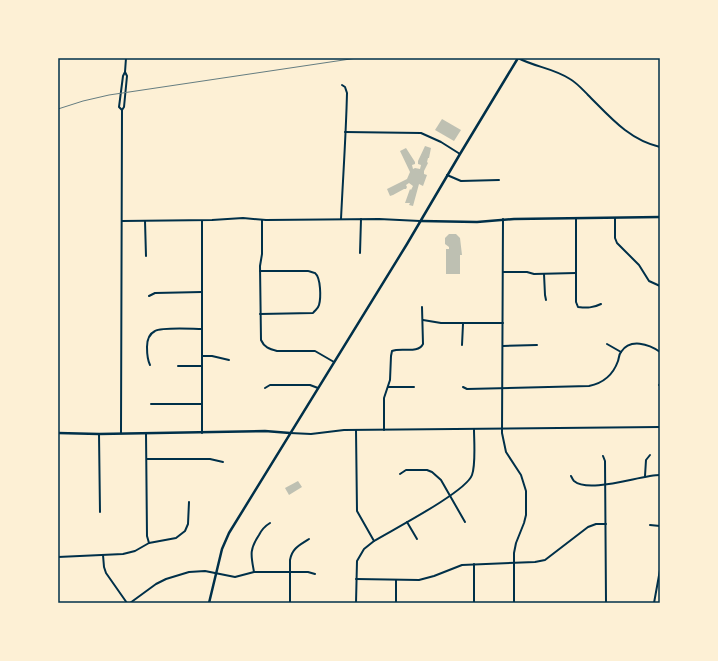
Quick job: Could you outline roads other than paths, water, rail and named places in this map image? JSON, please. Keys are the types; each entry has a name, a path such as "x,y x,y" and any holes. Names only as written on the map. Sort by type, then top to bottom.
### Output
{"main road":[{"path":"209,603 226,538 519,58"},
{"path":"420,221 482,222 503,219 660,217"},
{"path":"58,433 99,434 272,431 290,433"}],"street":[{"path":"121,433 122,110 120,107 120,99 126,58"},
{"path":"519,58 529,63 554,70 571,79 626,132 641,141 660,148"},
{"path":"341,220 347,93 345,87 342,85"},
{"path":"345,132 421,133 441,142 460,154"},
{"path":"447,175 461,181 499,180"},
{"path":"122,221 202,221 243,218 262,220 420,221"},
{"path":"576,218 576,302 578,307 595,307 601,304"},
{"path":"615,218 617,243 638,265 649,281 660,286"},
{"path":"503,219 502,440 506,452 521,475 526,491 526,515 516,543 513,564 514,603"},
{"path":"262,220 262,254 260,271 261,340 266,347 277,351 315,351 334,362"},
{"path":"360,253 361,220"},
{"path":"145,221 146,256"},
{"path":"202,221 202,433"},
{"path":"260,271 308,271 314,273 319,282 319,304 313,313 260,314"},
{"path":"503,272 544,274 576,273"},
{"path":"544,274 544,295 546,300"},
{"path":"149,296 155,293 202,292"},
{"path":"384,430 383,402 390,380 392,351 396,349 418,349 422,347 422,307"},
{"path":"423,320 463,324 503,323"},
{"path":"462,345 463,324"},
{"path":"150,365 147,356 147,345 150,336 155,331 202,330"},
{"path":"607,344 620,352"},
{"path":"463,387 467,389 581,387 598,384 612,373 618,361 620,352 627,347 638,344 650,346 660,352"},
{"path":"503,346 537,345"},
{"path":"202,356 212,356 229,360"},
{"path":"178,366 202,366"},
{"path":"264,388 270,385 310,385 318,388"},
{"path":"388,387 414,387"},
{"path":"151,404 202,404"},
{"path":"290,433 310,434 356,430 660,427"},
{"path":"356,603 357,561 360,554 374,541 463,487 472,475 474,467 474,429"},
{"path":"356,430 357,511 359,517 374,541"},
{"path":"146,433 147,536 149,543"},
{"path":"99,434 100,512"},
{"path":"646,476 646,460 650,455"},
{"path":"603,456 606,461 606,603"},
{"path":"147,459 210,459 223,462"},
{"path":"400,474 406,470 427,470 432,472 441,480 465,522"},
{"path":"571,476 574,481 581,484 606,484 646,476 660,475"},
{"path":"58,556 129,553 149,543 181,536 188,524 189,502"},
{"path":"407,522 417,539"},
{"path":"254,572 251,550 264,526 270,523"},
{"path":"356,579 427,579 462,565 526,564 545,560 588,527 596,524 606,524"},
{"path":"650,524 660,526"},
{"path":"290,603 291,553 294,549 309,539"},
{"path":"103,555 106,573 128,603 156,584 177,575 200,571 235,577 254,572 290,571 315,574"},
{"path":"474,564 474,603"},
{"path":"654,603 660,570"},
{"path":"396,580 396,603"}],"railway":[{"path":"58,109 109,95 357,58"}]}
